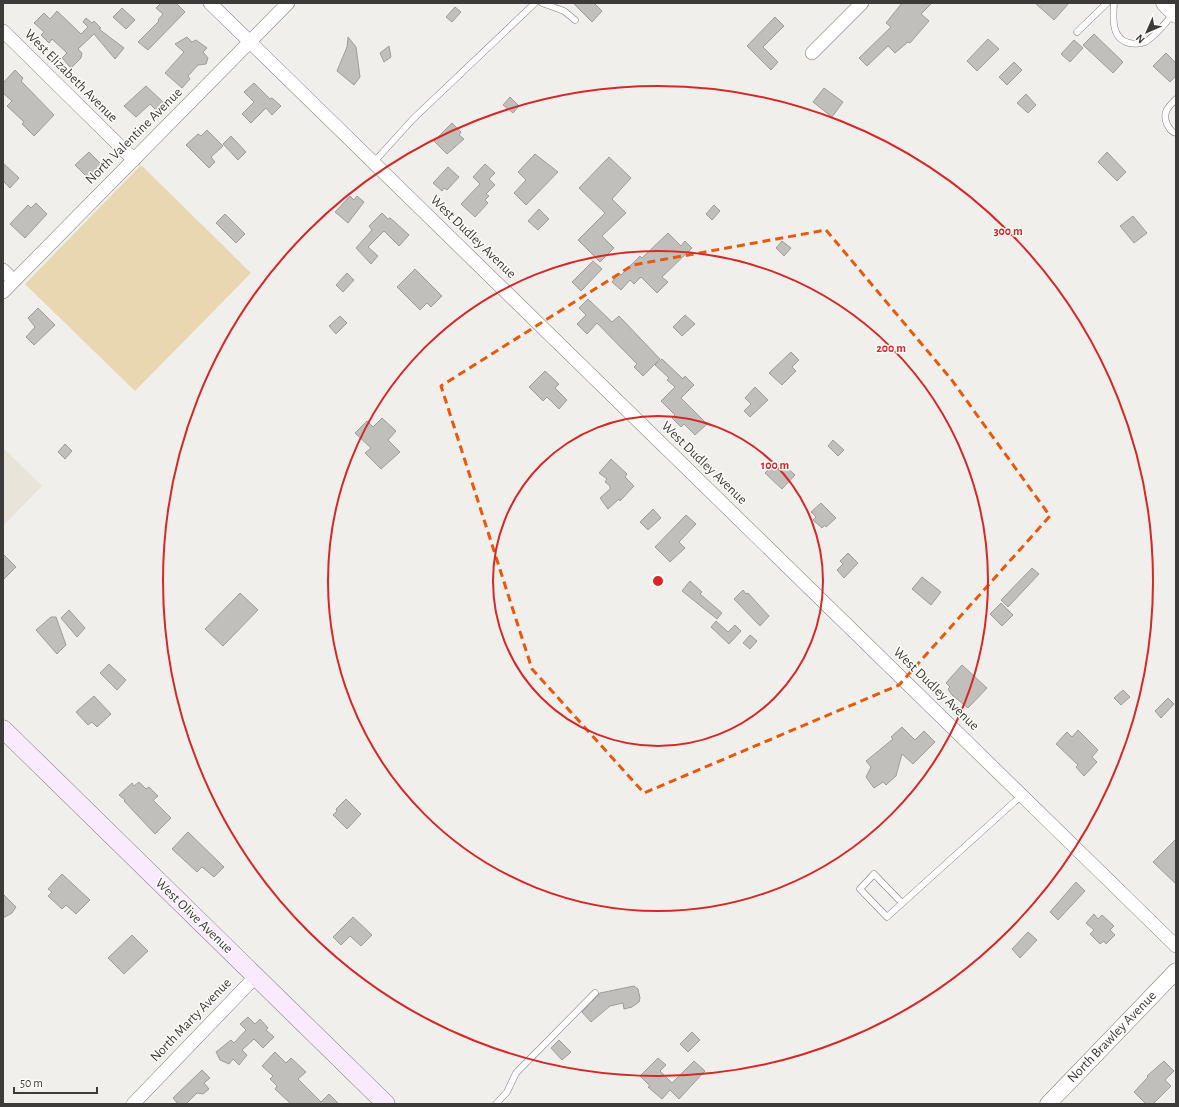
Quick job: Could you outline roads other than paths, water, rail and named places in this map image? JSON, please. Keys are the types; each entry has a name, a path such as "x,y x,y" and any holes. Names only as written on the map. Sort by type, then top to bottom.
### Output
{"main road":[{"name":"West Olive Avenue","path":"3,728 386,1104"}],"street":[{"name":"West Dudley Avenue","path":"210,3 1176,946"},
{"name":"North Valentine Avenue","path":"3,292 288,3"},
{"path":"812,53 862,3"},
{"name":"West Elizabeth Avenue","path":"3,31 134,160"},
{"path":"3,270 14,280"},
{"name":"North Brawley Avenue","path":"1048,1104 1176,971"},
{"name":"North Marty Avenue","path":"137,1103 256,976"}],"lane":[{"path":"374,162 413,119 535,3"},
{"path":"542,3 564,12 575,20"},
{"path":"1077,32 1107,3"},
{"path":"1114,3 1115,28 1119,37 1126,42 1134,44 1145,42 1152,37 1171,10"},
{"path":"1176,100 1166,110 1165,116 1169,128 1176,133"},
{"path":"902,904 874,874 860,889 887,917 902,904 1022,795"},
{"path":"496,1104 507,1092 516,1073 595,992"}]}
